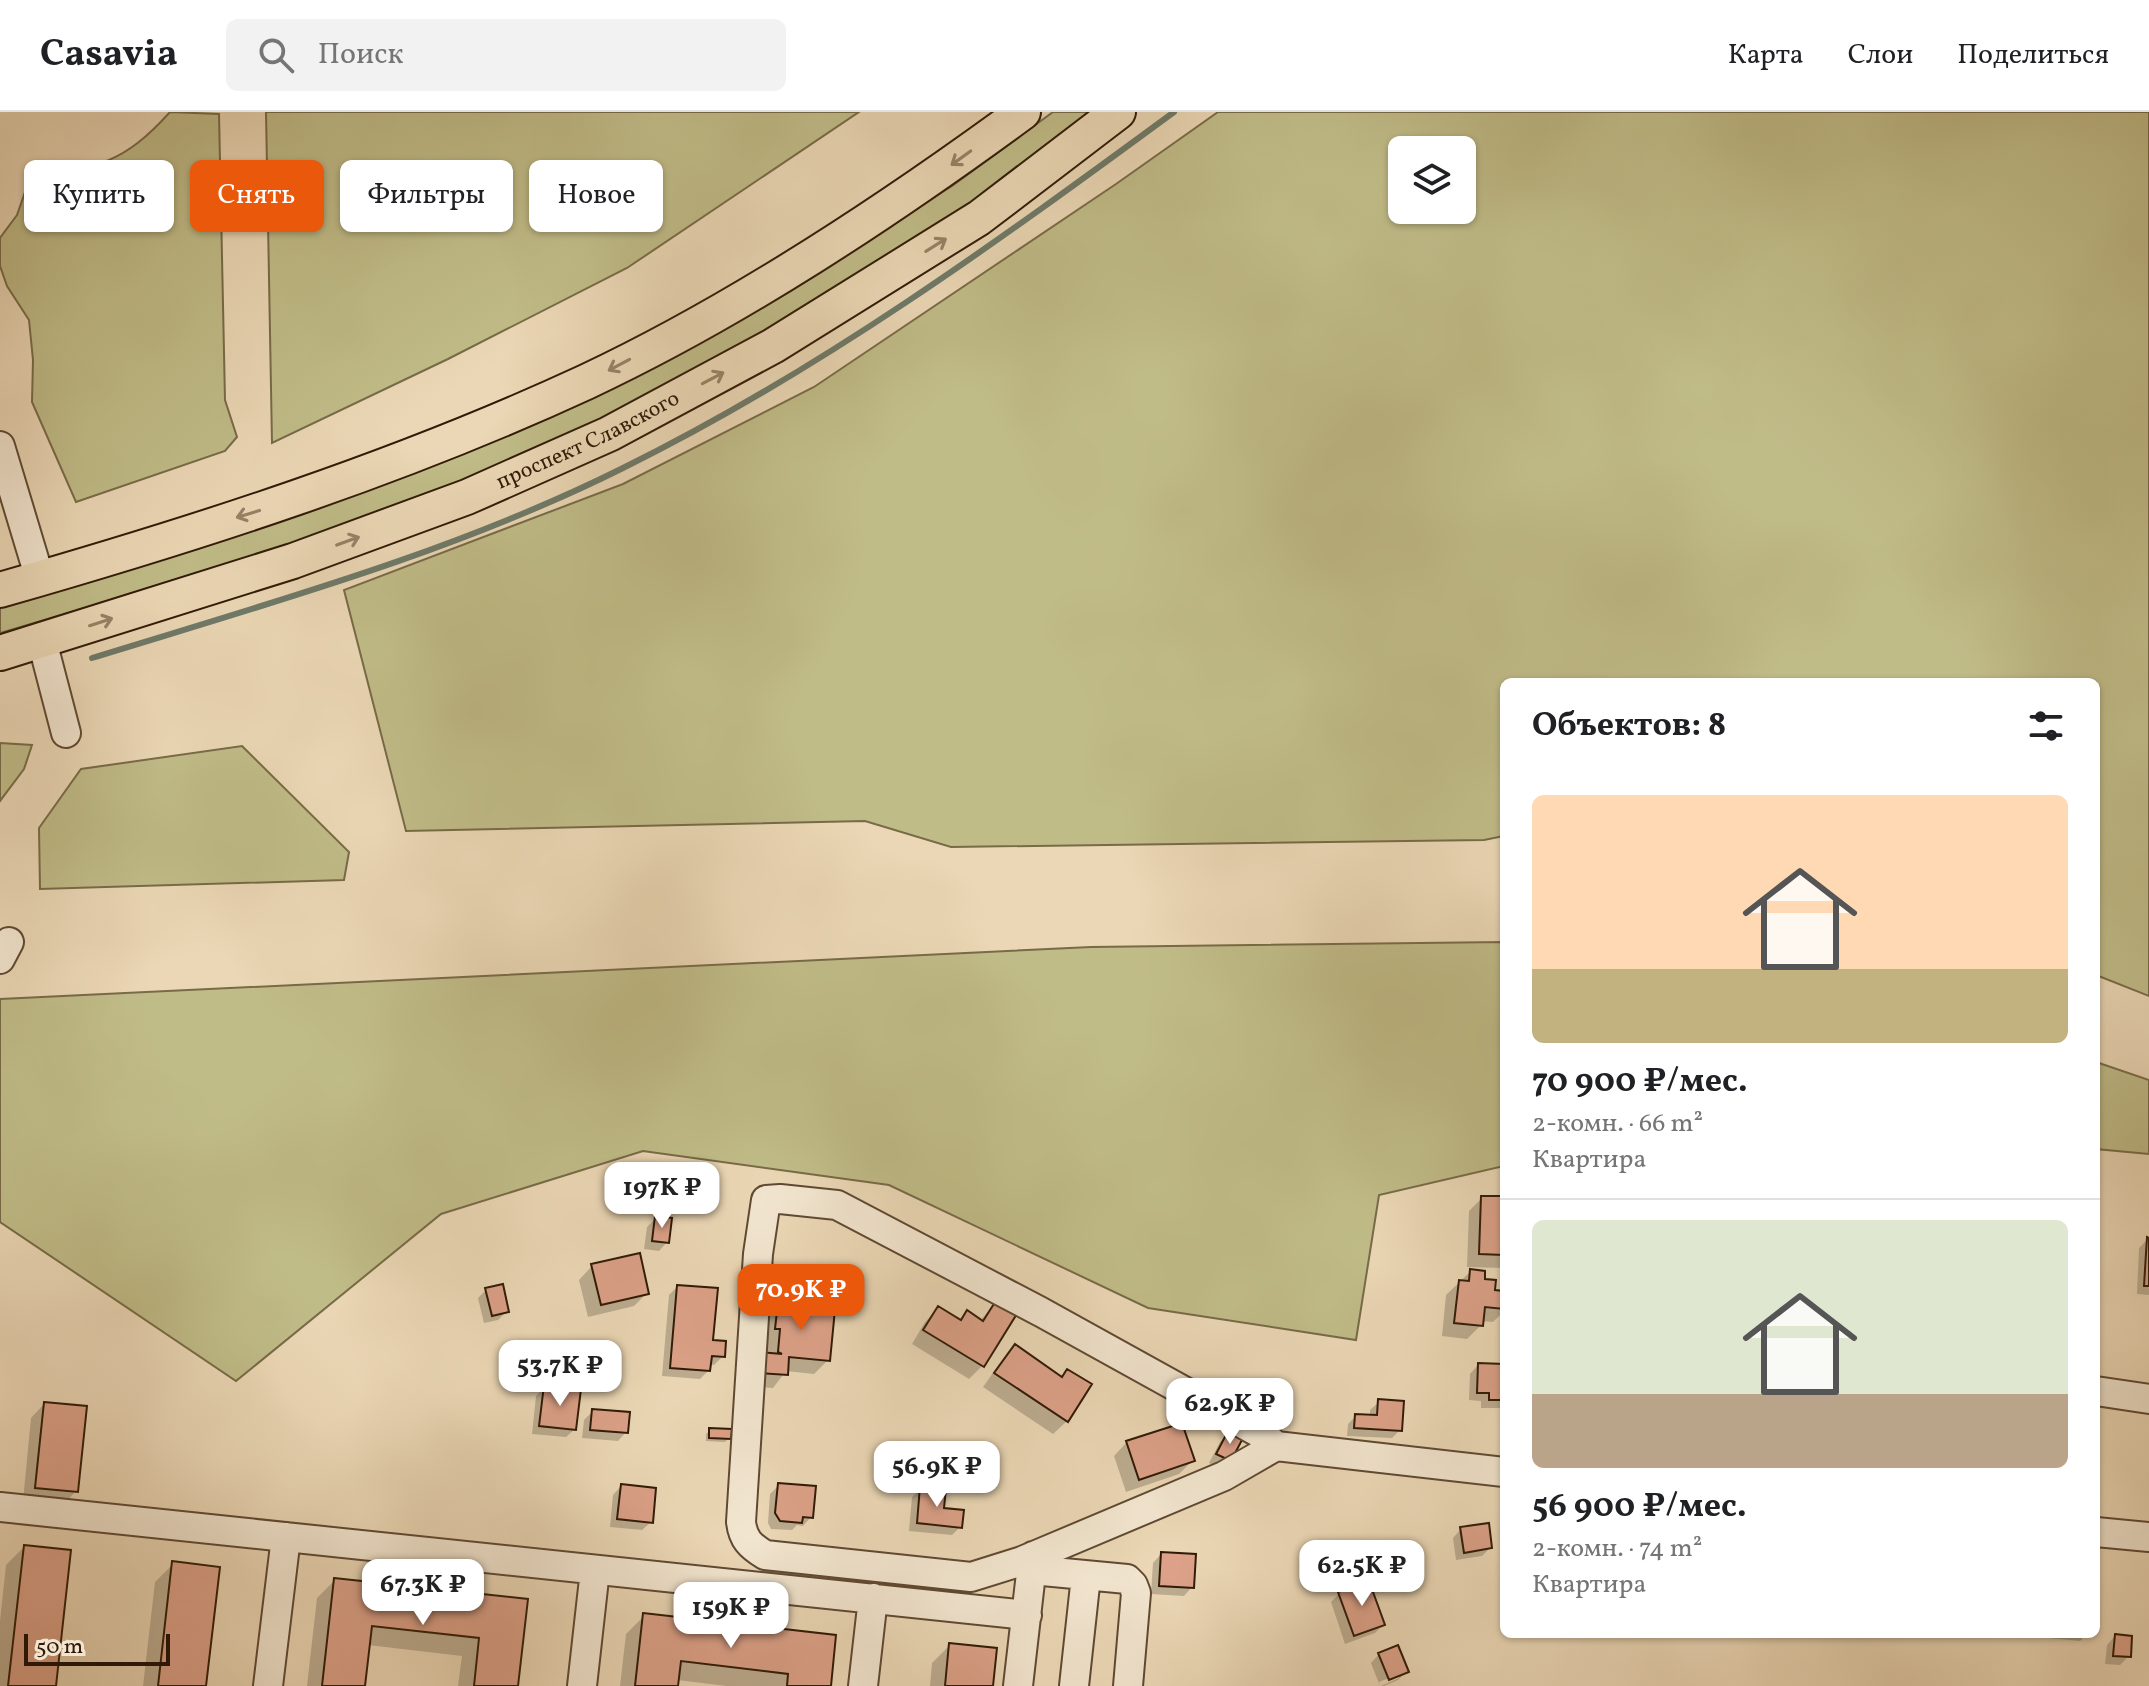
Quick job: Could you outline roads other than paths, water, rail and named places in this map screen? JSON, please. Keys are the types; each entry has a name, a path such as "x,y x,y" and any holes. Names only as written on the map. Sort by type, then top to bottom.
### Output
{"main road":[{"path":"0,590 274,506 390,464 587,381 736,304 945,169 1023,112"},
{"name":"проспект Славского","path":"0,653 308,556 467,497 609,434 773,346 979,218 1118,112"}],"street":[{"path":"0,446 40,579"},
{"path":"42,641 66,733"},
{"path":"1276,1446 1224,1476 1032,1563 971,1577 765,1555 752,1547 743,1535 741,1522 758,1254 766,1200 837,1205 1041,1312 1265,1436 1276,1446 1500,1472"},
{"path":"2100,1392 2149,1399"},
{"path":"0,1507 1027,1615"},
{"path":"2100,1532 2149,1537"},
{"path":"268,1686 286,1537"},
{"path":"1032,1563 1086,1576 1127,1579 1133,1585 1136,1593 1128,1686"},
{"path":"1018,1686 1032,1563"},
{"path":"582,1686 595,1570"},
{"path":"1074,1686 1086,1576"},
{"path":"863,1686 873,1598"}],"waterway":[{"path":"92,658 428,551 559,498 623,468 767,390 837,347 974,256 1174,112"}]}
